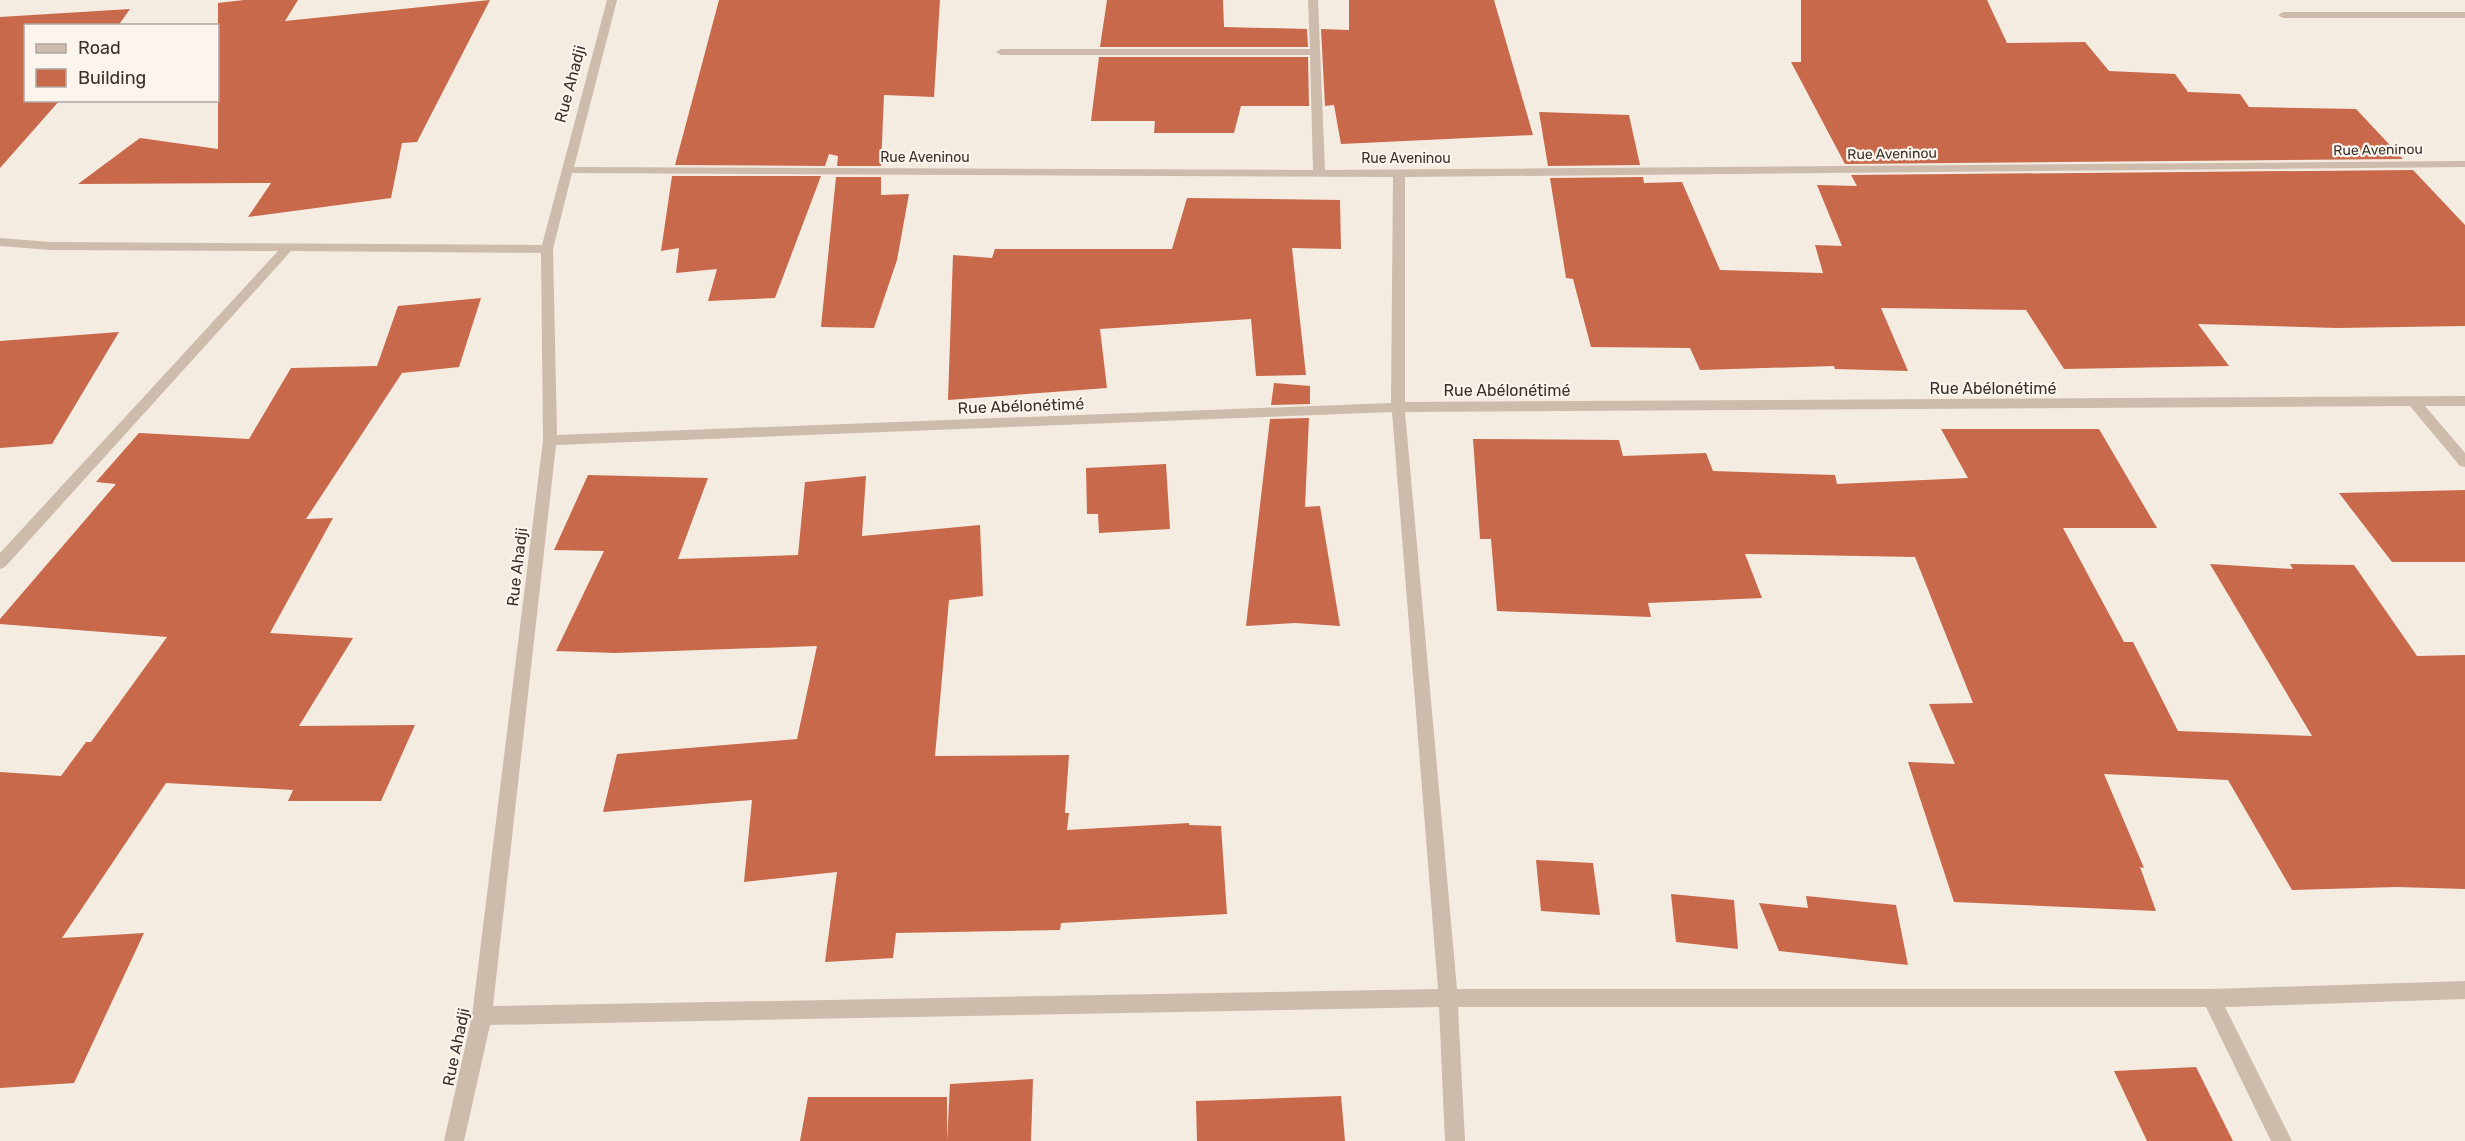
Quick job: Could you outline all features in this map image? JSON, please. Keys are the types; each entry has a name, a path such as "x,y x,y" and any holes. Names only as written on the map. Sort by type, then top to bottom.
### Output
{"street":[{"name":"Rue Ahadji","path":"454,1141 482,1016 550,440 547,249 612,0"},
{"path":"1313,0 1320,173"},
{"path":"2283,15 2465,15"},
{"path":"1001,52 1314,52"},
{"name":"Rue Aveninou","path":"566,170 1398,174 2465,164"},
{"path":"1398,174 1398,407 1448,998 1455,1141"},
{"path":"0,242 50,246 547,249"},
{"path":"0,563 287,248"},
{"name":"Rue Abélonétimé","path":"550,440 1398,407 2465,401"},
{"path":"2414,402 2465,462"},
{"path":"482,1016 1448,998 2211,998 2465,990"},
{"path":"2211,998 2282,1141"}],"building":[{"path":"244,0 298,0 285,21 490,0 417,142 402,143 391,198 248,217 271,183 78,184 140,138 218,149 218,3"},
{"path":"719,0 940,0 934,97 884,95 881,166 837,166 838,156 829,154 825,166 675,165"},
{"path":"1107,0 1223,0 1224,27 1307,29 1308,47 1100,47"},
{"path":"1349,0 1494,0 1533,135 1341,144 1334,105 1325,106 1321,29 1349,30"},
{"path":"1801,0 1987,0 2007,43 2085,42 2109,71 2175,74 2188,92 2240,94 2249,107 2356,109 2403,159 1845,164 1791,62 1801,62"},
{"path":"130,9 119,24 24,24 24,102 58,102 0,168 0,17"},
{"path":"1099,57 1308,57 1309,106 1241,106 1234,133 1154,133 1155,121 1091,121"},
{"path":"1539,112 1629,115 1640,165 1548,166"},
{"path":"2413,170 2465,225 2465,326 2337,328 2198,324 2229,366 2064,369 2026,310 1881,308 1908,371 1835,369 1834,366 1700,370 1690,348 1591,347 1573,279 1566,278 1550,178 1643,177 1644,183 1682,182 1720,270 1823,273 1815,245 1842,246 1817,185 1857,186 1851,175"},
{"path":"672,176 821,176 775,298 708,301 717,269 676,273 679,248 661,251"},
{"path":"836,177 881,177 881,195 909,194 897,260 874,328 821,327"},
{"path":"1187,198 1340,200 1341,249 1292,248 1306,375 1256,376 1251,319 1100,329 1107,388 948,400 953,255 992,258 995,249 1172,249"},
{"path":"481,298 459,367 402,373 306,519 333,518 270,633 353,638 299,726 415,725 381,801 288,801 293,790 166,783 62,938 144,933 74,1083 0,1088 0,772 61,776 86,742 91,742 167,637 0,624 0,619 116,484 96,482 139,433 249,439 291,368 377,366 398,306"},
{"path":"119,332 52,444 0,448 0,341"},
{"path":"1274,383 1310,386 1310,404 1271,405"},
{"path":"1309,418 1305,507 1320,506 1340,626 1295,623 1246,626 1270,419"},
{"path":"1941,429 2099,429 2157,528 2063,528 2124,642 2133,642 2178,731 2312,736 2210,564 2293,569 2290,564 2354,565 2417,656 2465,655 2465,889 2397,887 2292,890 2228,780 2104,774 2144,868 2140,867 2156,911 1954,902 1908,762 1955,764 1929,704 1973,703 1915,557 1745,554 1762,598 1648,603 1651,617 1497,611 1491,539 1480,539 1473,439 1619,440 1623,456 1706,453 1713,471 1835,475 1837,484 1968,478"},
{"path":"1166,464 1170,529 1099,533 1098,514 1087,514 1086,468"},
{"path":"588,475 708,478 678,559 798,555 805,482 866,476 862,536 980,525 983,596 949,600 935,756 1069,755 1065,813 1069,813 1067,830 1189,823 1189,825 1221,826 1227,914 1061,923 1060,930 896,933 893,958 825,962 837,872 744,882 752,800 603,812 617,754 797,739 817,646 615,653 556,651 604,551 554,550"},
{"path":"2465,490 2465,562 2392,562 2339,493"},
{"path":"1536,860 1593,863 1600,915 1541,911"},
{"path":"1671,894 1734,900 1738,949 1676,942"},
{"path":"1806,896 1896,905 1908,965 1779,951 1759,903 1808,908"},
{"path":"2196,1067 2233,1141 2147,1141 2114,1071"},
{"path":"1033,1079 1031,1141 947,1141 950,1084"},
{"path":"1341,1096 1345,1141 1197,1141 1196,1101"},
{"path":"808,1097 947,1097 947,1141 800,1141"}]}
